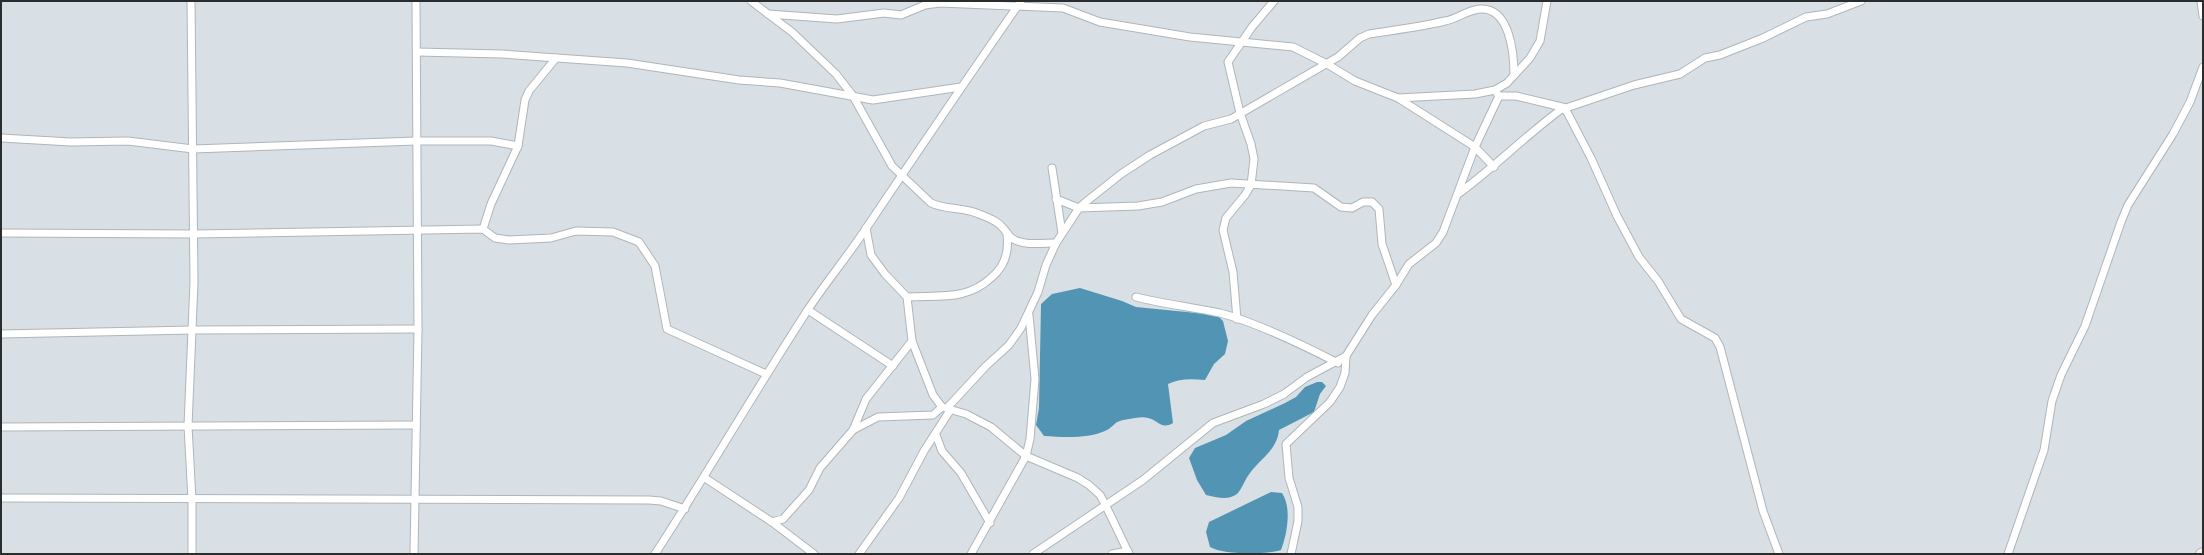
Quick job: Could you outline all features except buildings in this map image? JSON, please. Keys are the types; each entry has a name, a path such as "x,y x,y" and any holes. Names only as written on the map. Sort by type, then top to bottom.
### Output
{"street":[{"path":"191,1 194,234 193,330 188,426 192,500 192,554"},
{"path":"414,554 418,330 416,1"},
{"path":"751,1 818,55 853,96 878,138 886,158 900,175 931,203 938,206 965,209 979,214 1003,227 1007,235 1008,243 1003,264 997,273 975,291 958,294 907,297"},
{"path":"1237,319 1233,272 1223,230 1226,218 1245,195 1251,185 1252,152 1240,113 1228,62 1241,42 1274,1"},
{"path":"1033,554 1105,504 1143,480 1213,423 1277,397 1307,377 1346,356 1372,315 1396,285 1409,264 1436,243 1440,238 1497,93 1530,58 1540,41 1547,1"},
{"path":"1458,194 1494,167 1522,139 1563,108 1634,85 1680,74 1705,58 1720,55 1763,38 1806,17 1827,14 1861,1"},
{"path":"2201,1 2203,16"},
{"path":"768,14 837,19 884,13 901,15 932,3 1019,4 1063,8 1100,22 1190,37 1293,47 1377,92 1398,98 1430,98 1497,93 1516,96 1563,108 1574,123 1617,216 1640,257 1658,281 1681,319 1715,338 1720,347 1763,511 1779,554"},
{"path":"655,554 704,478 766,374 808,310 1019,4"},
{"path":"853,430 878,417 933,415 947,408 986,366 1009,345 1029,313 1046,265 1056,244 1079,208 1116,178 1150,155 1193,131 1231,119 1326,64 1360,38 1369,34 1447,21 1470,11 1487,9 1500,19 1507,29 1514,58 1514,75"},
{"path":"417,52 502,54 627,64 739,80 780,83 882,100 961,87"},
{"path":"483,229 495,193 518,146 525,100 529,91 556,58"},
{"path":"2008,554 2016,526 2035,479 2044,450 2052,401 2061,375 2085,326 2120,222 2128,205 2173,134 2190,102 2203,67"},
{"path":"1398,98 1475,147 1494,167"},
{"path":"1,138 71,142 128,141 193,149 416,141 491,141 518,146"},
{"path":"1052,168 1062,233"},
{"path":"1056,199 1079,208 1138,206 1162,202 1207,187 1231,183 1314,188 1341,207 1352,208 1367,201 1375,204 1379,209 1382,244 1396,285"},
{"path":"866,228 871,255 885,274 907,297 912,340 929,387 947,408 966,414 990,427 1026,456 1078,478 1100,495 1128,552 1112,554"},
{"path":"1,233 194,234 483,229 495,238 509,240 551,238 576,231 613,232 639,242 655,266 667,329 766,374"},
{"path":"1007,235 1022,242 1056,244"},
{"path":"1136,297 1220,313 1304,346 1346,367"},
{"path":"808,310 893,366"},
{"path":"971,554 990,523 1026,456 1030,439 1035,379 1029,313"},
{"path":"1,334 193,330 418,330"},
{"path":"772,522 783,519 809,490 820,468 853,430 866,399 912,340"},
{"path":"1292,554 1298,521 1298,507 1289,478 1286,444 1330,402 1340,387 1346,367 1346,356"},
{"path":"859,554 899,498 924,451 936,435 947,408"},
{"path":"1,427 416,425"},
{"path":"936,435 942,451 961,473 990,523"},
{"path":"704,478 772,522 814,554"},
{"path":"1,498 192,500 648,500 661,501 684,509"}],"water":[{"path":"1080,288 1136,307 1217,315 1223,321 1228,341 1225,354 1214,364 1205,380 1191,379 1168,384 1173,423 1169,425 1162,425 1146,417 1141,417 1120,421 1098,434 1075,437 1044,436 1036,425 1039,408 1041,304 1052,294"},
{"path":"1317,382 1322,382 1326,386 1320,394 1314,412 1279,430 1278,437 1272,448 1250,473 1237,494 1226,498 1206,495 1197,480 1189,458 1195,448 1226,435 1246,421 1296,397 1305,387"},
{"path":"1271,492 1282,493 1287,506 1287,529 1281,550 1266,553 1235,553 1216,550 1210,547 1206,532 1209,522"}]}
